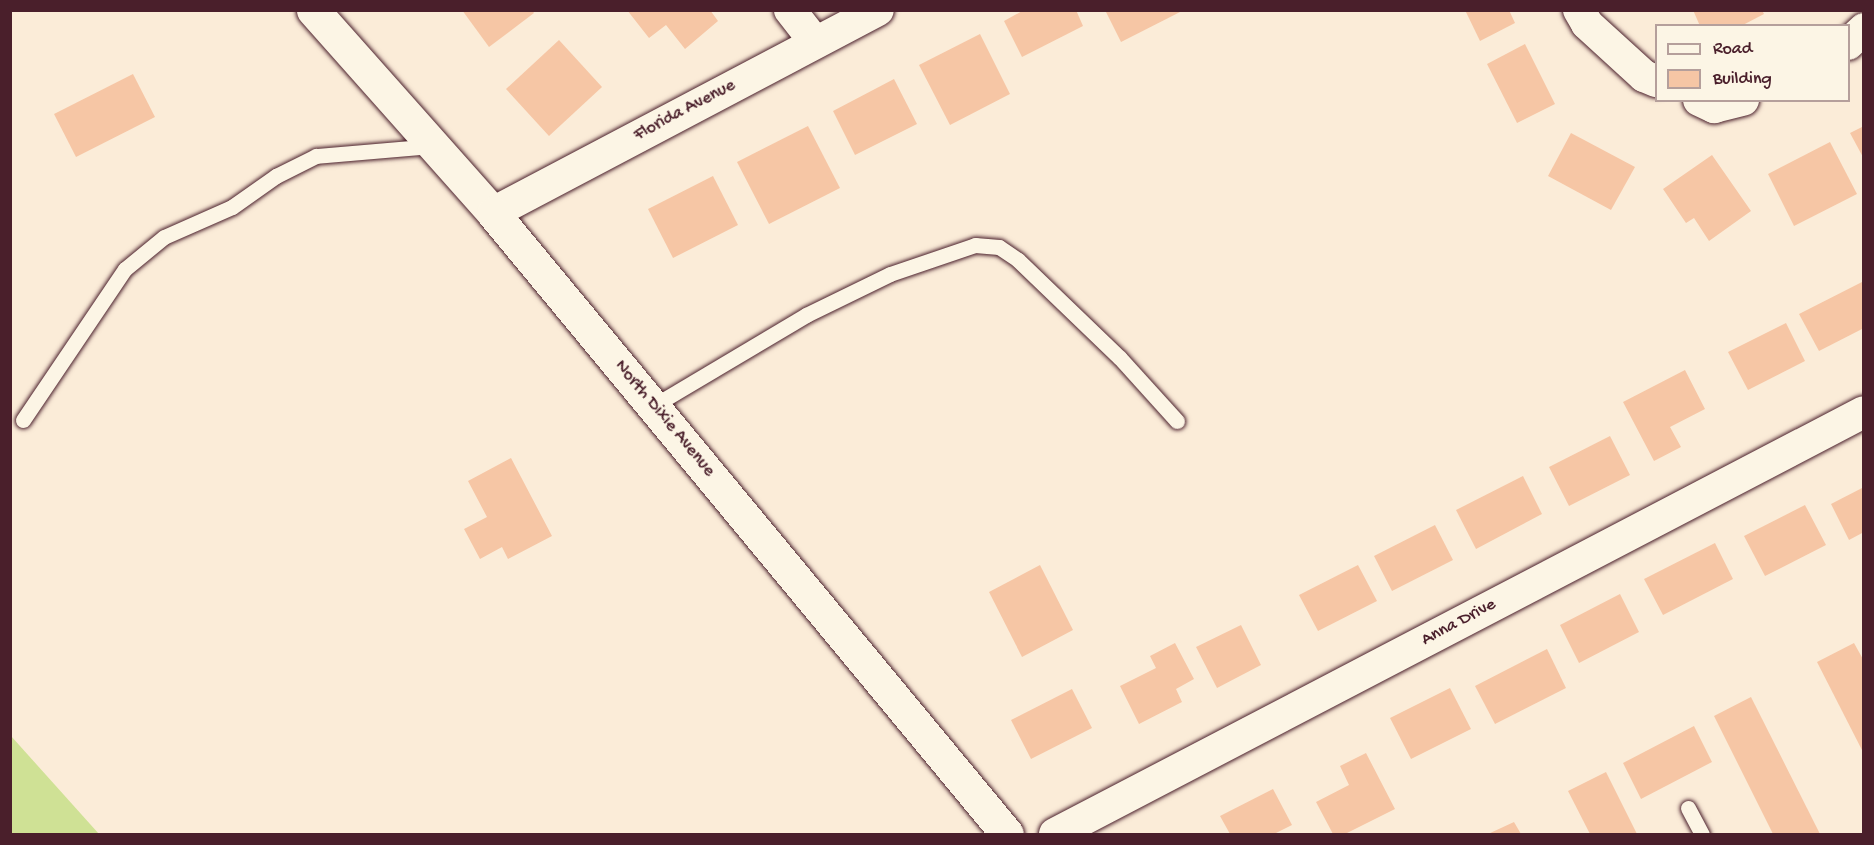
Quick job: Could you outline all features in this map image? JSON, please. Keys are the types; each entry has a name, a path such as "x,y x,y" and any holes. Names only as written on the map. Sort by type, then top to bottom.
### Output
{"street":[{"name":"North Dixie Avenue","path":"313,10 493,213 1007,834"},
{"path":"790,10 815,42"},
{"name":"Florida Avenue","path":"493,213 878,10"},
{"path":"1583,17 1644,76 1655,81"},
{"path":"1850,42 1863,29"},
{"path":"1703,102 1714,107 1735,102"},
{"name":"Anna Drive","path":"1055,834 1863,412"}],"lane":[{"path":"24,420 125,269 164,237 232,207 276,176 316,156 433,146"},
{"path":"653,406 806,315 890,274 975,245 999,247 1018,260 1120,358 1177,421"},
{"path":"1688,808 1702,834"}],"green space":[{"path":"11,736 99,834 11,834"}],"building":[{"path":"462,10 532,10 534,13 489,47"},
{"path":"627,10 710,10 718,21 685,49 666,25 649,38"},
{"path":"1024,10 1076,10 1083,26 1022,57 1004,21"},
{"path":"1105,10 1184,10 1121,42"},
{"path":"1465,10 1509,10 1515,23 1480,41"},
{"path":"1693,10 1762,10 1764,14 1745,24 1699,24"},
{"path":"980,34 1010,94 950,125 919,65"},
{"path":"559,40 602,87 549,136 506,89"},
{"path":"1525,44 1555,104 1517,123 1487,64"},
{"path":"133,74 155,117 76,157 54,114"},
{"path":"894,79 917,124 855,155 833,111"},
{"path":"808,126 840,188 769,224 737,162"},
{"path":"1864,126 1864,159 1850,133"},
{"path":"1571,133 1635,167 1611,210 1548,176"},
{"path":"1830,142 1857,194 1794,226 1768,174"},
{"path":"1712,155 1751,211 1709,241 1694,218 1686,223 1663,189"},
{"path":"713,176 738,225 673,258 648,209"},
{"path":"1864,281 1864,328 1819,351 1799,314"},
{"path":"1786,323 1805,361 1748,390 1728,352"},
{"path":"1685,370 1705,409 1670,427 1681,447 1654,461 1623,402"},
{"path":"1610,436 1630,475 1569,506 1549,467"},
{"path":"511,458 552,536 508,559 502,547 480,559 464,529 487,517 468,481"},
{"path":"1523,476 1542,514 1476,549 1456,510"},
{"path":"1864,487 1864,532 1849,540 1831,504"},
{"path":"1805,505 1826,545 1765,576 1744,536"},
{"path":"1435,525 1453,560 1392,591 1374,556"},
{"path":"1715,543 1733,579 1663,615 1644,579"},
{"path":"1040,565 1073,630 1022,657 989,592"},
{"path":"1358,565 1377,601 1318,631 1299,595"},
{"path":"1620,594 1639,632 1579,663 1560,625"},
{"path":"1241,625 1261,665 1217,688 1196,647"},
{"path":"1175,643 1194,679 1176,689 1182,702 1139,724 1120,686 1156,668 1150,656"},
{"path":"1854,643 1864,661 1864,754 1817,662"},
{"path":"1547,649 1566,688 1495,724 1475,686"},
{"path":"1450,688 1471,729 1411,759 1390,718"},
{"path":"1072,689 1092,728 1031,759 1011,720"},
{"path":"1751,697 1820,834 1773,834 1714,716"},
{"path":"1694,726 1712,762 1641,799 1623,763"},
{"path":"1366,753 1395,809 1345,834 1333,834 1316,802 1349,785 1340,766"},
{"path":"1606,772 1637,834 1590,834 1568,791"},
{"path":"1273,789 1292,825 1274,834 1230,834 1220,816"},
{"path":"1514,822 1521,834 1488,834"}]}
